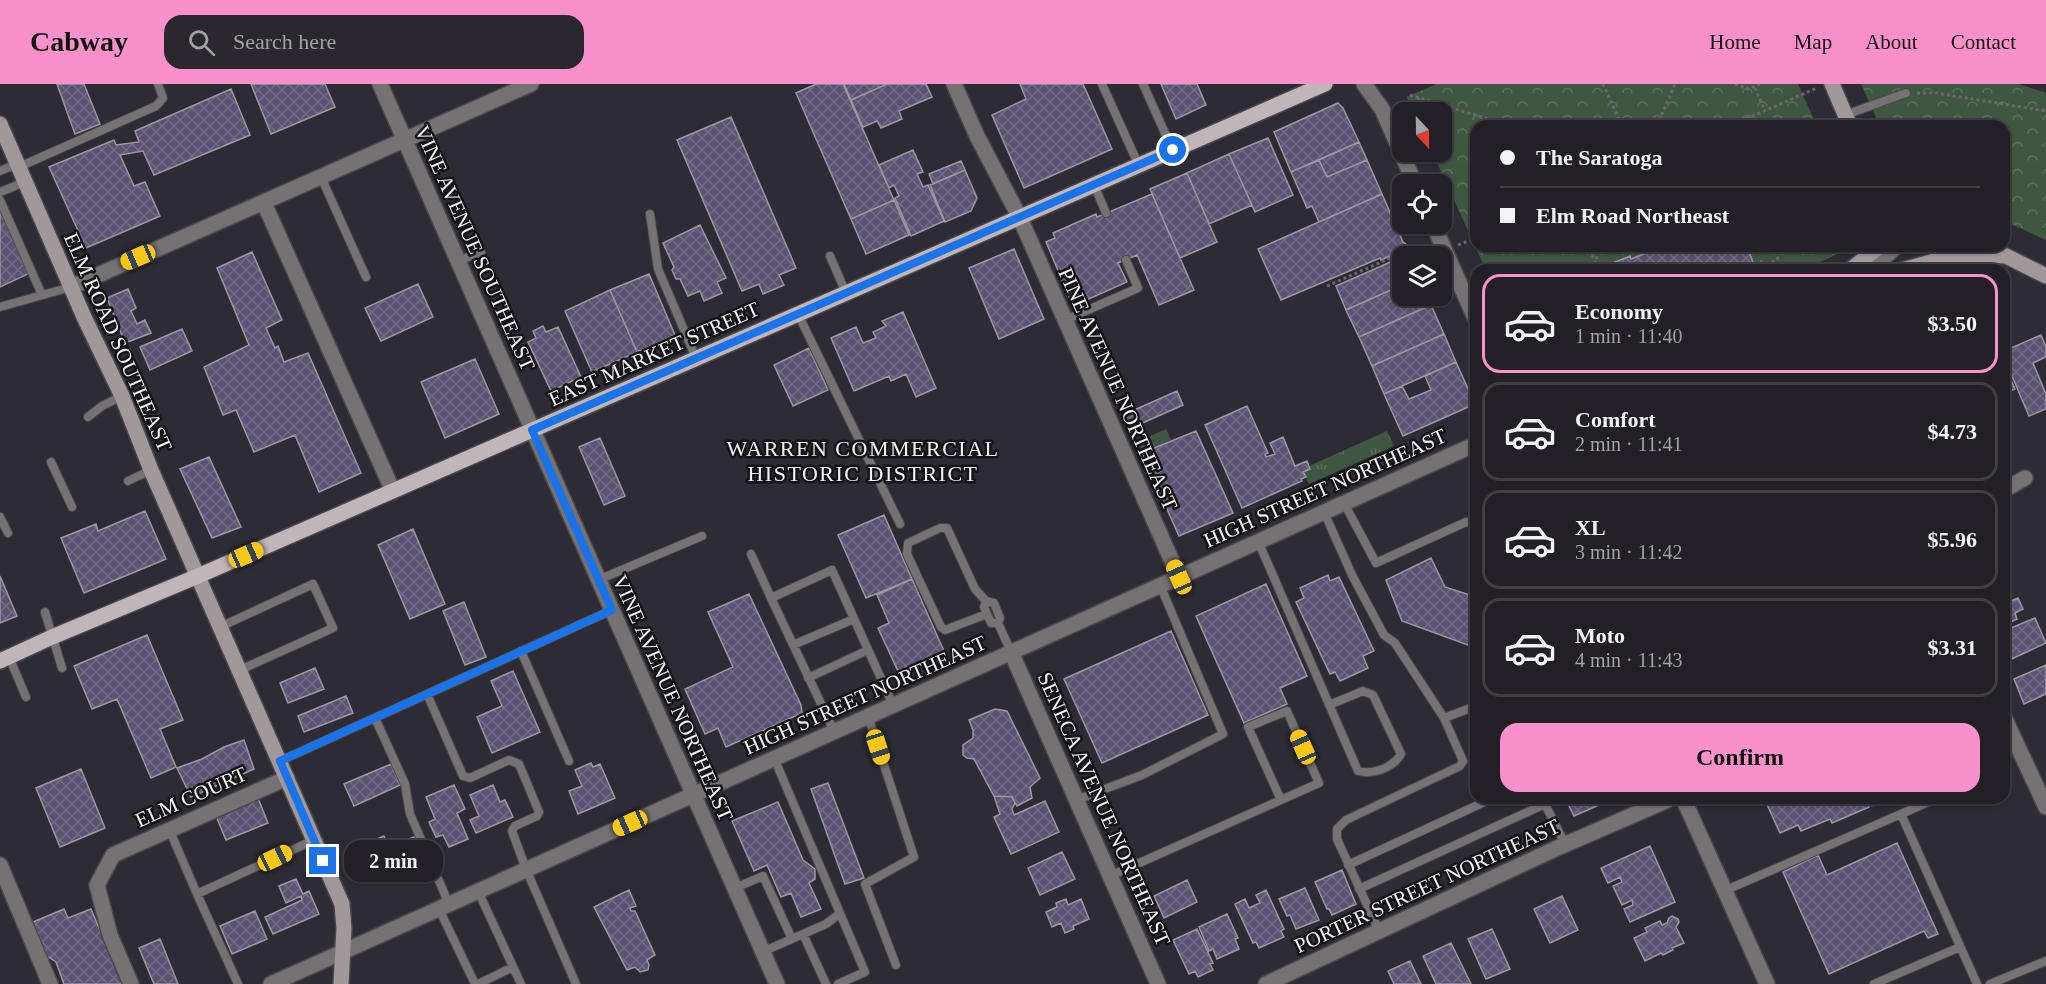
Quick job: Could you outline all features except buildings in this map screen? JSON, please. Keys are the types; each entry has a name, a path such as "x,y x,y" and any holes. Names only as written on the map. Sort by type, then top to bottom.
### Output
{"main road":[{"name":"EAST MARKET STREET","path":"5,659 1325,84"},
{"path":"1825,86 1848,120"},
{"name":"ELM ROAD SOUTHEAST","path":"0,124 71,287 122,396 151,470 342,904 344,929 341,984"},
{"path":"1858,264 1872,252"},
{"path":"1998,252 2046,276"},
{"path":"1923,264 1952,256 2006,256"}],"street":[{"name":"VINE AVENUE SOUTHEAST","path":"380,84 532,430"},
{"path":"71,287 531,84"},
{"name":"PINE AVENUE NORTHEAST","path":"954,84 977,136 1020,218 1179,577"},
{"path":"1364,84 1382,109 1411,174"},
{"path":"264,203 393,491"},
{"path":"1437,234 1470,307"},
{"path":"1876,264 1890,252"},
{"name":"VINE AVENUE NORTHEAST","path":"532,430 777,984"},
{"name":"HIGH STREET NORTHEAST","path":"271,984 1470,447"},
{"path":"2010,487 2025,478"},
{"name":"SENECA AVENUE NORTHEAST","path":"1011,652 1158,984"},
{"path":"2010,730 2046,807"},
{"name":"ELM COURT","path":"131,984 110,935 97,885 113,855 287,778"},
{"name":"PORTER STREET NORTHEAST","path":"1266,984 1565,844 1658,804"},
{"path":"1686,804 1767,984"},
{"path":"1,872 50,984"}],"lane":[{"path":"0,192 20,171 156,106 163,98 158,84"},
{"path":"1102,84 1139,166"},
{"path":"1143,84 1173,150"},
{"path":"1848,120 1906,93"},
{"path":"0,171 20,171"},
{"path":"321,177 366,277"},
{"path":"1094,185 1106,213"},
{"path":"0,200 42,295"},
{"path":"650,214 658,269 696,358"},
{"path":"458,261 482,252"},
{"path":"831,256 846,293"},
{"path":"1065,320 1138,288 1126,260"},
{"path":"0,307 71,287"},
{"path":"798,314 900,524"},
{"path":"88,417 102,406 122,396"},
{"path":"51,462 72,507"},
{"path":"128,481 151,470"},
{"path":"1344,503 1376,563 1466,522 1470,523"},
{"path":"1324,512 1352,575 1384,635 1395,643 1444,718 1463,761 1460,766 1346,820 1337,829 1337,840 1379,931"},
{"path":"0,517 8,533"},
{"path":"987,614 953,628 945,630 941,627 907,554 908,543 940,528 947,528 975,589 987,601 994,603 1000,618 998,623 1011,652"},
{"path":"598,580 702,536"},
{"path":"1258,541 1329,705 1358,771 1369,774 1396,762 1401,754 1373,695 1363,691 1329,705"},
{"path":"752,554 834,731"},
{"path":"771,598 832,570 892,705"},
{"path":"220,627 313,584 333,628 240,670"},
{"path":"1076,800 1142,775 1223,734 1160,585"},
{"path":"987,601 984,607 991,623 998,623"},
{"path":"280,761 612,610"},
{"path":"45,612 62,668"},
{"path":"793,645 854,619"},
{"path":"808,678 868,650"},
{"path":"521,651 569,761"},
{"path":"5,659 26,697"},
{"path":"427,694 463,776 470,778 509,760 519,764 539,812 537,816 515,826 512,831 576,984"},
{"path":"1444,718 1470,708"},
{"path":"1110,876 1281,800 1319,783 1287,711 1248,727 1281,800"},
{"path":"868,716 914,857 865,884 896,965"},
{"path":"375,718 405,784 410,814 444,906 477,984 513,967"},
{"path":"774,758 865,972 838,984"},
{"path":"1348,865 1480,804"},
{"path":"1359,889 1538,804"},
{"path":"1545,804 1565,844"},
{"path":"1724,891 1924,804"},
{"path":"1901,814 1977,984"},
{"path":"169,830 238,984"},
{"path":"197,894 314,840"},
{"path":"734,888 763,876 792,939"},
{"path":"478,891 521,984"},
{"path":"762,952 826,924 839,914"},
{"path":"803,934 826,984"},
{"path":"1874,984 1960,947"},
{"path":"1990,984 2046,961"}],"path":[{"path":"1603,84 1619,120"},
{"path":"1660,120 1675,84"},
{"path":"1735,84 1741,88 1755,88 1760,84"},
{"path":"1744,120 1825,86"},
{"path":"1755,88 1765,111"},
{"path":"1906,93 1936,93 2046,111"},
{"path":"1410,95 1432,102"},
{"path":"1452,108 1491,120"},
{"path":"1585,252 1596,260 1597,264"},
{"path":"1594,264 1599,252"},
{"path":"1327,286 1392,257"}],"green space":[{"path":"1436,84 1798,84 1814,120 1470,120 1470,235 1452,196 1452,174 1442,174 1437,162 1452,162 1452,102 1409,102 1407,97"},
{"path":"1861,84 2019,84 2046,93 2046,240 2010,224 2010,120 1877,120"},
{"path":"1410,95 1433,102 1409,102 1407,97"},
{"path":"1478,252 1842,252 1816,264 1483,264"},
{"path":"1775,253 1780,264 1750,264"},
{"path":"1166,429 1171,440 1142,453 1137,442"},
{"path":"1387,431 1394,446 1309,484 1304,472 1310,469 1309,466"}],"district":[{"name":"WARREN COMMERCIAL HISTORIC DISTRICT","path":"863,460"}],"route":[{"path":"323,861 280,761 612,610 532,430 1173,150"}]}
